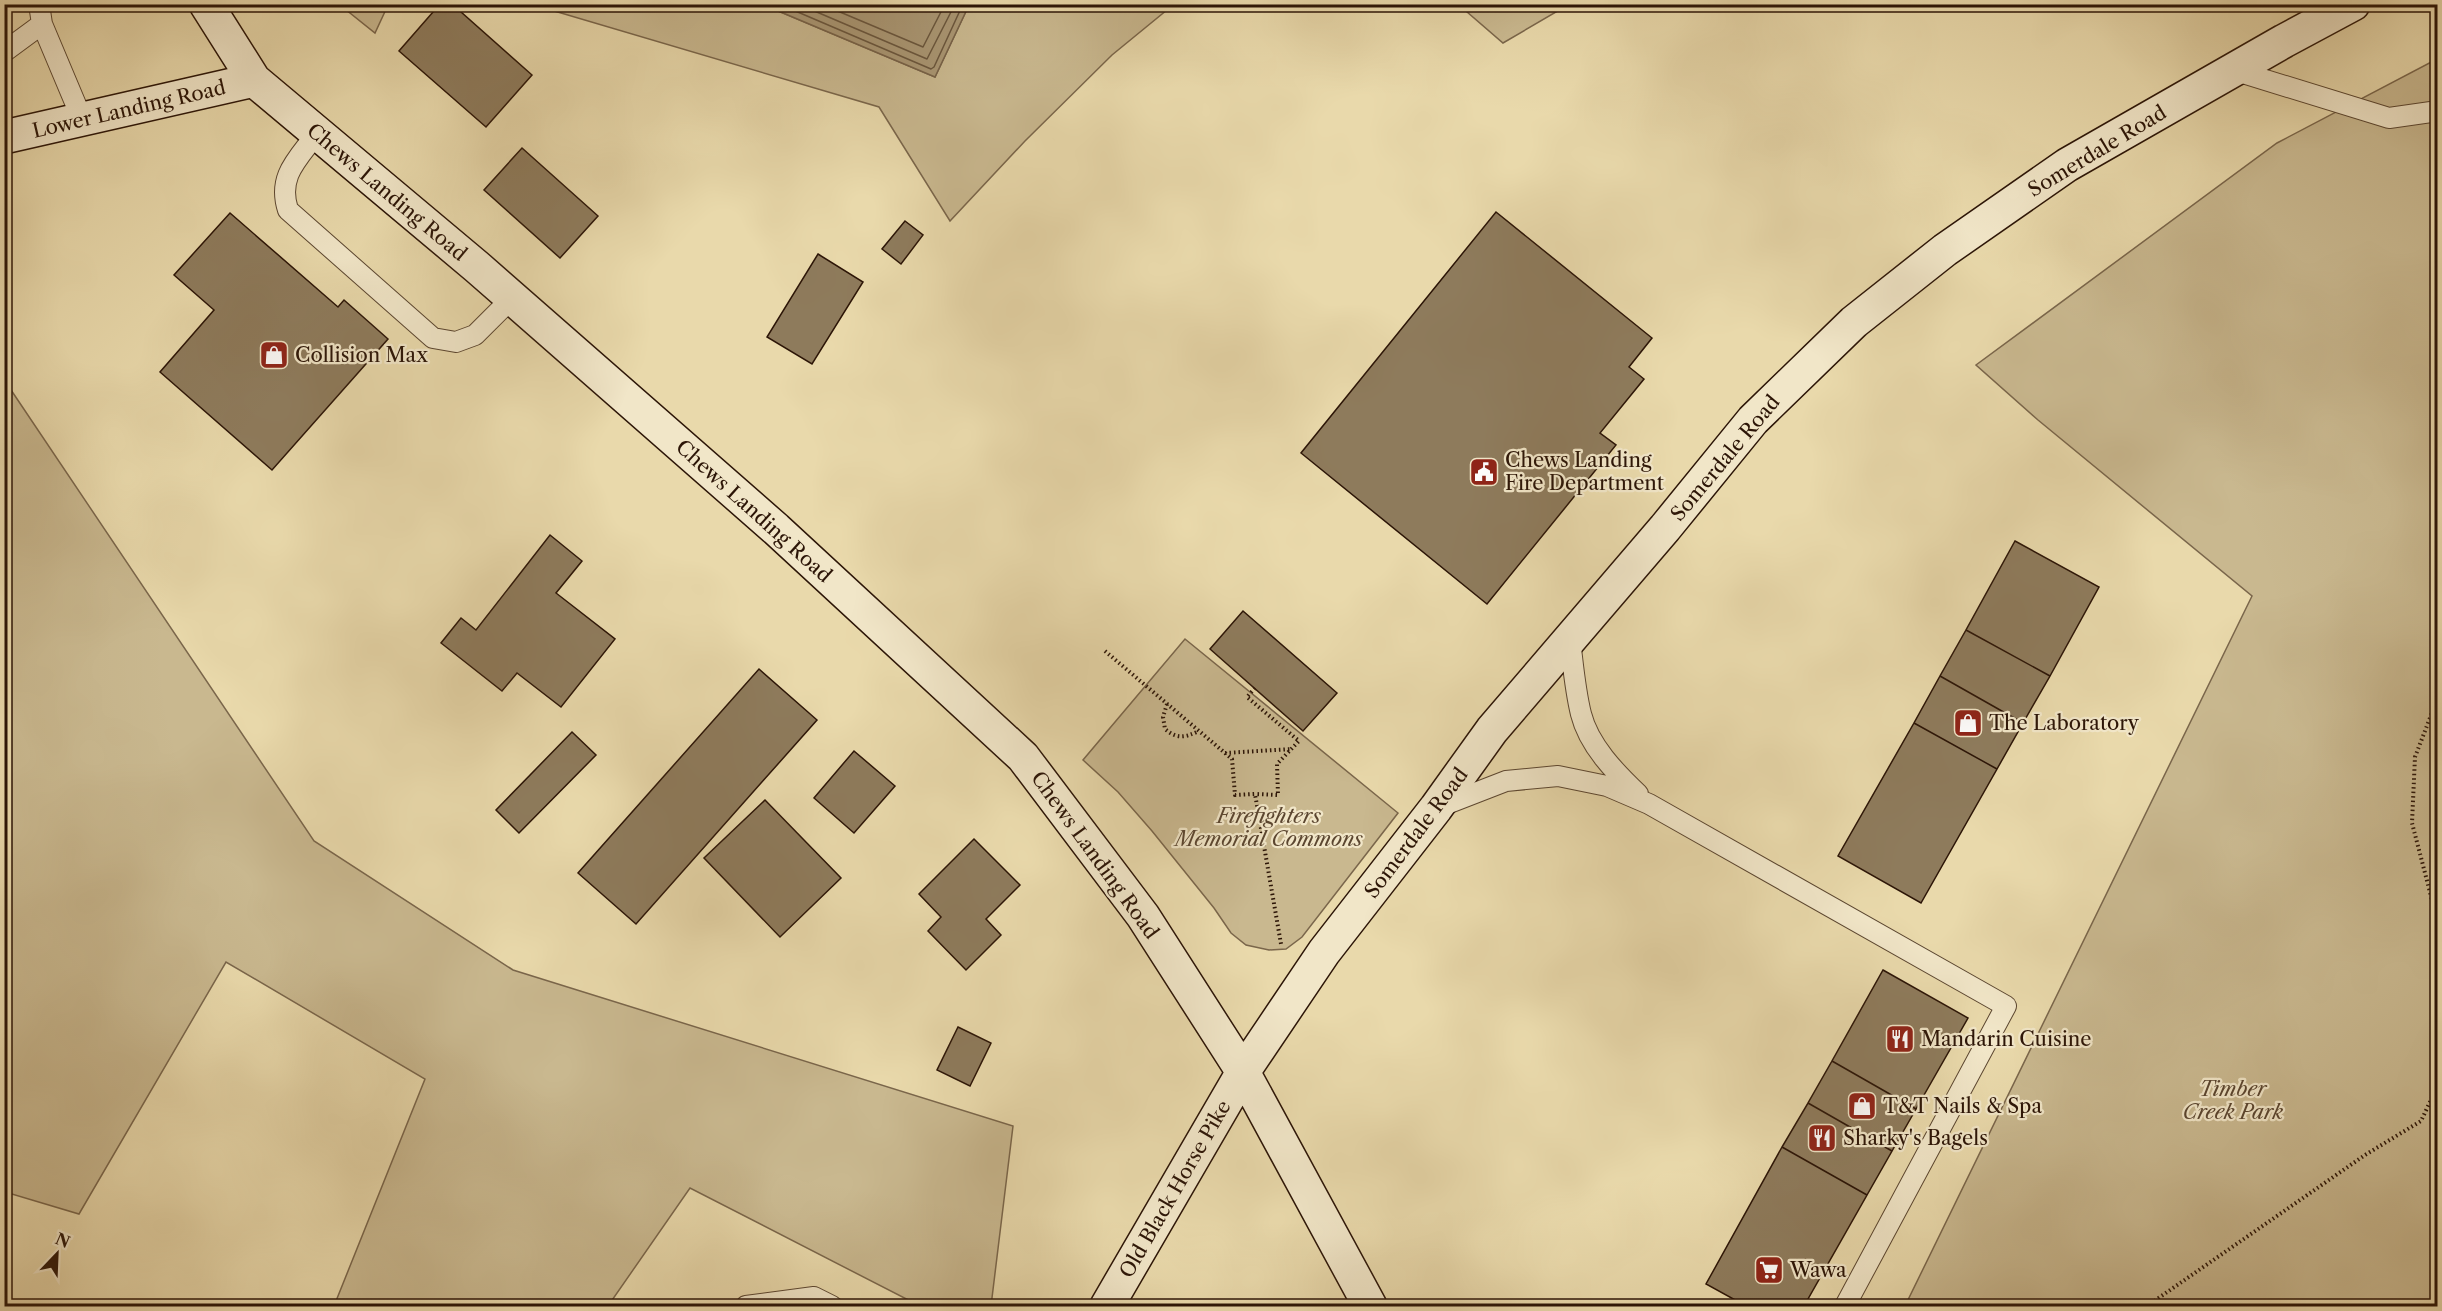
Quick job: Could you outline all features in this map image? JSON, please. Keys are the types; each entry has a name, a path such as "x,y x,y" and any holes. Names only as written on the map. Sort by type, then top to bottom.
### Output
{"main road":[{"name":"Chews Landing Road","path":"206,4 254,80 512,298 776,529 1023,757 1143,916 1244,1072 1370,1306"},
{"name":"Somerdale Road","path":"1244,1072 1324,952 1436,808 1492,730 1665,528 1753,420 1854,322 1945,250 2067,165 2353,4"},
{"name":"Lower Landing Road","path":"4,137 254,80"},
{"name":"Old Black Horse Pike","path":"1107,1306 1244,1072"}],"lane":[{"path":"39,4 42,24 82,119"},
{"path":"4,52 42,24"},
{"path":"2233,70 2389,118 2438,111"},
{"path":"317,133 289,172 283,194 288,210 433,338 456,342 475,335 512,298"},
{"path":"1570,640 1581,716 1587,730 1618,774 1649,804"},
{"path":"1436,808 1506,781 1558,776 1607,786 1649,804 2006,1006 1845,1306"},
{"path":"746,1306 814,1297 832,1306"}],"path":[{"path":"1105,651 1232,759 1235,795 1278,795 1277,764 1299,741 1247,696 1254,688"},
{"path":"2438,697 2415,757 2412,823 2438,923"},
{"path":"1167,704 1163,717 1165,729 1175,737 1186,737 1198,731"},
{"path":"1225,753 1292,749"},
{"path":"1256,794 1283,954"},
{"path":"2147,1306 2365,1155 2421,1121 2438,1085"}],"green space":[{"path":"340,5 388,5 375,33"},
{"path":"534,5 764,5 935,77 969,5 1173,5 1112,55 1025,141 950,221 879,107"},
{"path":"1459,5 1568,5 1503,43"},
{"name":"Timber Creek Park","path":"2437,59 2437,1306 1905,1306 2252,596 2038,420 1976,365 2277,143"},
{"path":"5,381 314,841 513,970 1013,1126 991,1306 920,1306 690,1188 608,1306 334,1306 425,1079 226,962 79,1214 5,1192"},
{"name":"Firefighters Memorial Commons","path":"1185,639 1398,813 1302,937 1286,949 1269,950 1246,945 1231,933 1214,908 1152,831 1118,792 1083,760"}],"water":[{"path":"764,5 969,5 935,77"}],"building":[{"path":"440,4 452,4 532,75 486,127 399,51"},
{"path":"522,148 598,216 560,258 484,190"},
{"path":"1496,212 1652,338 1629,367 1644,379 1600,433 1616,445 1487,604 1301,453"},
{"name":"Collision Max","path":"230,213 338,307 344,300 388,339 272,470 160,372 214,310 174,275"},
{"path":"905,221 923,235 901,264 882,249"},
{"path":"818,254 863,282 812,364 767,337"},
{"path":"550,535 582,561 556,593 615,639 561,707 517,673 502,691 441,643 461,618 476,630"},
{"path":"2015,541 2099,587 2050,676 1966,630"},
{"path":"1243,611 1337,693 1303,731 1210,649"},
{"path":"1966,630 2050,676 2023,723 1940,676"},
{"path":"759,669 817,720 636,924 578,873"},
{"name":"The Laboratory","path":"1940,676 2023,723 1997,769 1914,723"},
{"path":"1914,723 1997,769 1921,903 1838,856"},
{"path":"572,732 596,755 519,833 496,810"},
{"path":"854,751 895,786 854,833 814,798"},
{"path":"765,800 841,878 780,937 704,858"},
{"path":"974,839 1020,885 986,919 1001,935 966,970 928,931 941,917 919,894"},
{"name":"Mandarin Cuisine","path":"1883,970 1968,1018 1916,1109 1832,1061"},
{"path":"958,1027 991,1043 970,1086 937,1070"},
{"name":"T&T Nails & Spa","path":"1832,1061 1916,1109 1892,1151 1808,1103"},
{"path":"1808,1103 1892,1151 1867,1195 1782,1147"},
{"path":"1782,1147 1867,1195 1804,1306 1746,1306 1706,1284"}],"place":[{"name":"Collision Max","path":"274,355"},
{"name":"Chews Landing Fire Department","path":"1484,472"},
{"name":"The Laboratory","path":"1968,723"},
{"name":"Mandarin Cuisine","path":"1900,1039"},
{"name":"T&T Nails & Spa","path":"1862,1106"},
{"name":"Sharky's Bagels","path":"1822,1138"},
{"name":"Wawa","path":"1769,1270"}]}
